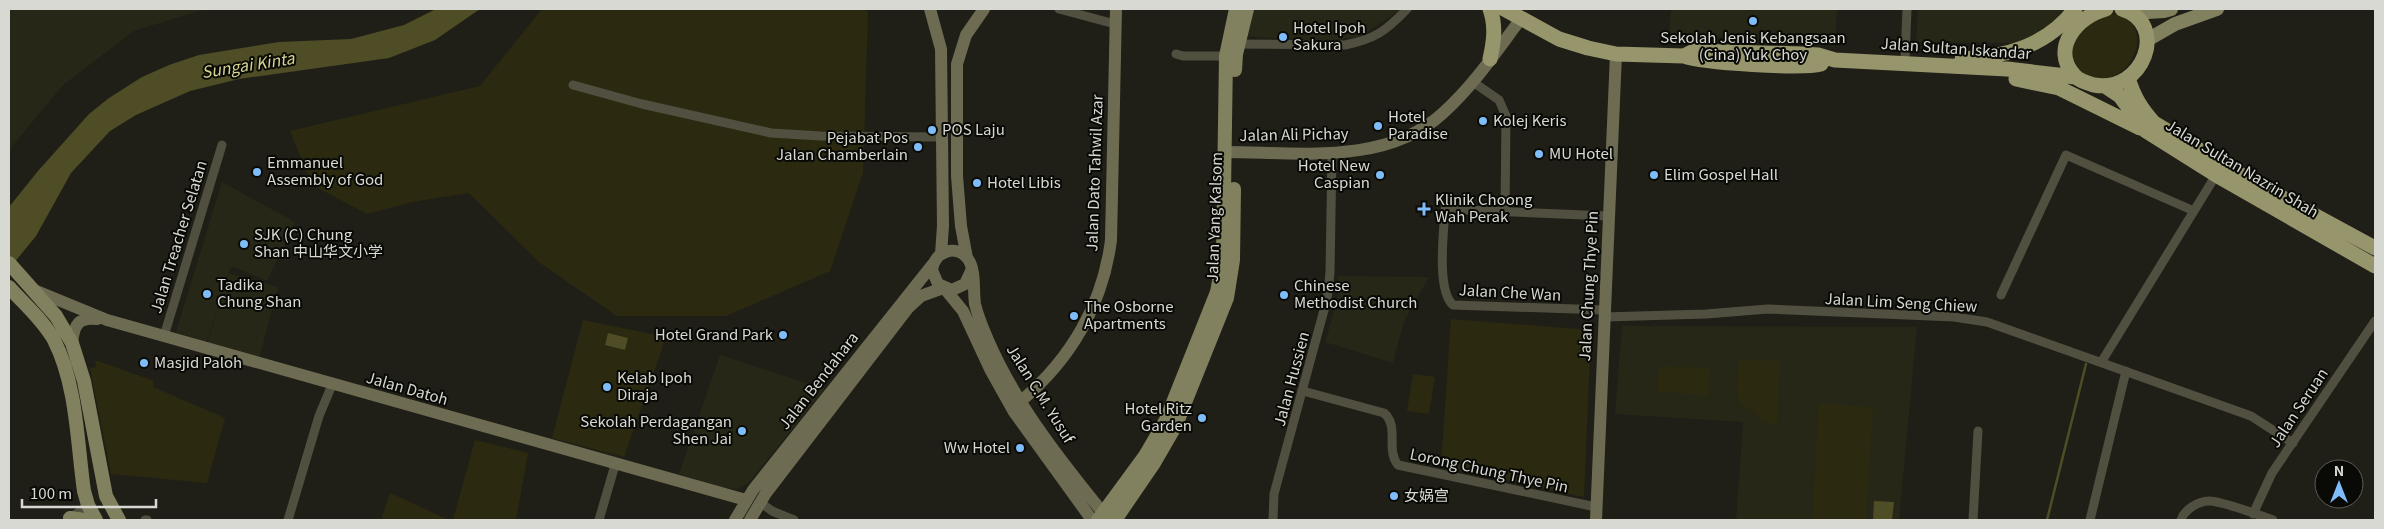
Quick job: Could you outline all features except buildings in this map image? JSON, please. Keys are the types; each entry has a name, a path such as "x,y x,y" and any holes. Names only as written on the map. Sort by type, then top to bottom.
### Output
{"highway":[{"path":"1490,9 1495,22 1495,40 1490,59"},
{"path":"1881,62 1905,58 1958,59 2008,54 2044,38 2060,26 2074,9"},
{"path":"2075,76 2066,58 2068,39 2078,24 2106,9"},
{"path":"2104,86 2117,84 2128,78 2143,60 2147,40 2141,21 2126,11"},
{"name":"Jalan Sultan Iskandar","path":"1515,13 1559,39 1616,54 1684,56 1694,51 1718,51 1818,55 1835,60 2007,69 2075,76 2091,84 2104,86"},
{"path":"1881,62 1907,69 1979,73 2035,82 2080,97 2146,131"},
{"name":"Jalan Sultan Nazrin Shah","path":"2128,78 2133,96 2154,123 2246,178 2375,248"},
{"name":"Jalan Sultan Nazrin Shah","path":"2104,86 2120,96 2146,131 2216,175 2375,266"}],"main road":[{"name":"Jalan Yang Kalsom","path":"1104,519 1173,430 1208,331 1227,298 1232,274 1229,152 1235,66 1231,48 1236,9"},
{"name":"Jalan Yang Kalsom","path":"1231,48 1247,9"},
{"path":"2126,11 2164,11 2171,9"},
{"path":"2147,40 2175,24 2217,9"},
{"path":"9,263 56,316 72,342 80,368 106,496 119,520"},
{"path":"9,287 46,328 63,363 70,391 88,505 96,520"},
{"path":"88,505 94,500 96,490 93,427"},
{"path":"88,505 98,510 107,520"}],"street":[{"path":"930,9 941,49 942,137 943,226 941,254 933,264 933,275 944,288 959,288 965,284 971,271 961,226 958,176 957,64 966,35 984,9"},
{"path":"1059,9 1116,24"},
{"name":"Jalan Dato Tahwil Azar","path":"1021,400 1068,352 1091,311 1105,274 1111,240 1116,9"},
{"path":"1176,54 1183,56 1231,48 1345,45 1369,40 1392,24 1407,9"},
{"path":"1905,58 1907,9"},
{"name":"Jalan Ali Pichay","path":"1229,152 1332,153 1356,151 1406,138 1442,115 1473,82 1490,59 1515,13"},
{"name":"Jalan Chung Thye Pin","path":"1596,520 1616,54"},
{"path":"1473,82 1499,100 1506,116 1505,211 1608,216"},
{"path":"573,85 771,134 942,137"},
{"name":"Jalan Treacher Selatan","path":"164,336 222,145"},
{"name":"Jalan Hussien","path":"1273,520 1274,494 1327,299 1330,273 1332,153"},
{"path":"2001,295 2066,156 2194,211"},
{"path":"2102,361 2216,175"},
{"name":"Jalan Che Wan","path":"1505,211 1445,209 1443,274 1446,295 1453,305 1604,314"},
{"path":"941,254 958,252 967,258"},
{"name":"Jalan Bendahara","path":"735,520 749,503 786,468 933,264"},
{"name":"Jalan C.M. Yusuf","path":"971,271 980,323 1000,365 1021,400 1104,519"},
{"name":"Jalan C.M. Yusuf","path":"944,288 963,311 1014,412 1104,519"},
{"name":"Jalan Bendahara","path":"750,520 749,503 757,485 888,327 914,302 928,292 944,288"},
{"path":"34,290 107,320"},
{"name":"Jalan Lim Seng Chiew","path":"1604,314 1768,309 1954,317 1987,322 2102,361 2251,416 2293,443"},
{"path":"72,342 75,326 79,321 90,318 107,320"},
{"name":"Jalan Datoh","path":"107,320 615,465 698,488 716,491 794,520"},
{"name":"Jalan Seruan","path":"2253,514 2272,473 2375,321"},
{"path":"2090,520 2126,371"},
{"path":"288,520 319,416 332,385"},
{"name":"Lorong Chung Thye Pin","path":"1303,391 1384,413 1390,418 1393,426 1391,449 1393,458 1398,465 1596,507"},
{"path":"1973,520 1978,431"},
{"path":"599,520 615,465"},
{"path":"716,491 734,490 757,485"},
{"name":"Jalan Datoh","path":"698,488 702,492 730,501 749,503"},
{"path":"729,520 730,501"},
{"path":"2181,520 2183,514 2193,506 2208,501 2273,520"},
{"path":"743,520 749,503"},
{"path":"74,520 88,505"}],"shaded area":[{"path":"9,9 205,9 134,31 63,85 9,150"},
{"path":"542,9 865,9 868,13 863,173 830,271 726,316 617,316 540,263 469,193 412,202 367,214 312,185 290,131 480,86"},
{"path":"1235,9 1402,9 1359,37 1321,41 1237,36"},
{"name":"Sekolah Jenis Kebangsaan (Cina) Yuk Choy","path":"1671,9 1837,9 1835,42 1669,34"},
{"path":"1918,9 2065,9 2051,24 2019,43 1916,42"},
{"path":"2108,13 2125,18 2135,28 2137,41 2134,54 2126,67 2115,76 2101,80 2086,77 2073,68 2071,56 2074,39 2083,28"},
{"name":"SJK (C) Chung Shan 中山华文小学","path":"222,182 295,222 267,281 232,266 228,273 278,287 259,359 207,345 227,277 207,342 176,332"},
{"path":"1337,276 1429,277 1404,321 1393,363 1325,342 1340,291"},
{"path":"1451,319 1591,330 1584,497 1441,466"},
{"name":"Kelab Ipoh Diraja","path":"583,320 666,337 624,457 552,438"},
{"path":"1622,326 1917,327 1899,520 1736,520 1743,422 1615,414"},
{"name":"Sekolah Perdagangan Shen Jai","path":"720,355 825,389 749,482 738,489 722,488 679,474"},
{"path":"1739,359 1780,361 1777,424 1762,422 1758,415 1741,404 1737,392"},
{"path":"95,360 154,381 153,387 225,418 207,483 111,474 90,368 96,367"},
{"path":"1659,366 1710,368 1708,396 1657,391"},
{"path":"1413,374 1435,377 1429,414 1407,411"},
{"path":"1819,404 1873,407 1866,520 1812,520"},
{"path":"475,440 528,453 516,520 453,520"},
{"path":"390,493 449,520 381,520"}],"water":[{"name":"Sungai Kinta","path":"436,9 480,9 435,40 389,58 239,79 190,91 136,115 110,131 71,173 36,236 9,269 9,207 89,114 109,98 142,77 199,55 279,42 351,39 404,25"},
{"path":"608,333 628,338 625,350 605,345"},
{"path":"1874,501 1894,502 1892,520 1873,520"}],"waterway":[{"path":"2047,520 2086,364"}],"place":[{"name":"Sekolah Jenis Kebangsaan (Cina) Yuk Choy","path":"1753,21"},
{"name":"Hotel Ipoh Sakura","path":"1283,37"},
{"name":"Kolej Keris","path":"1483,121"},
{"name":"Hotel Paradise","path":"1378,126"},
{"name":"POS Laju","path":"932,130"},
{"name":"Pejabat Pos Jalan Chamberlain","path":"918,147"},
{"name":"MU Hotel","path":"1539,154"},
{"name":"Emmanuel Assembly of God","path":"257,172"},
{"name":"Hotel New Caspian","path":"1380,175"},
{"name":"Elim Gospel Hall","path":"1654,175"},
{"name":"Hotel Libis","path":"977,183"},
{"name":"Klinik Choong Wah Perak","path":"1424,209"},
{"name":"SJK (C) Chung Shan 中山华文小学","path":"244,244"},
{"name":"Tadika Chung Shan","path":"207,294"},
{"name":"Chinese Methodist Church","path":"1284,295"},
{"name":"The Osborne Apartments","path":"1074,316"},
{"name":"Hotel Grand Park","path":"783,335"},
{"name":"Masjid Paloh","path":"144,363"},
{"name":"Kelab Ipoh Diraja","path":"607,387"},
{"name":"Hotel Ritz Garden","path":"1202,418"},
{"name":"Sekolah Perdagangan Shen Jai","path":"742,431"},
{"name":"Ww Hotel","path":"1020,448"},
{"name":"女娲宫","path":"1394,496"}]}
